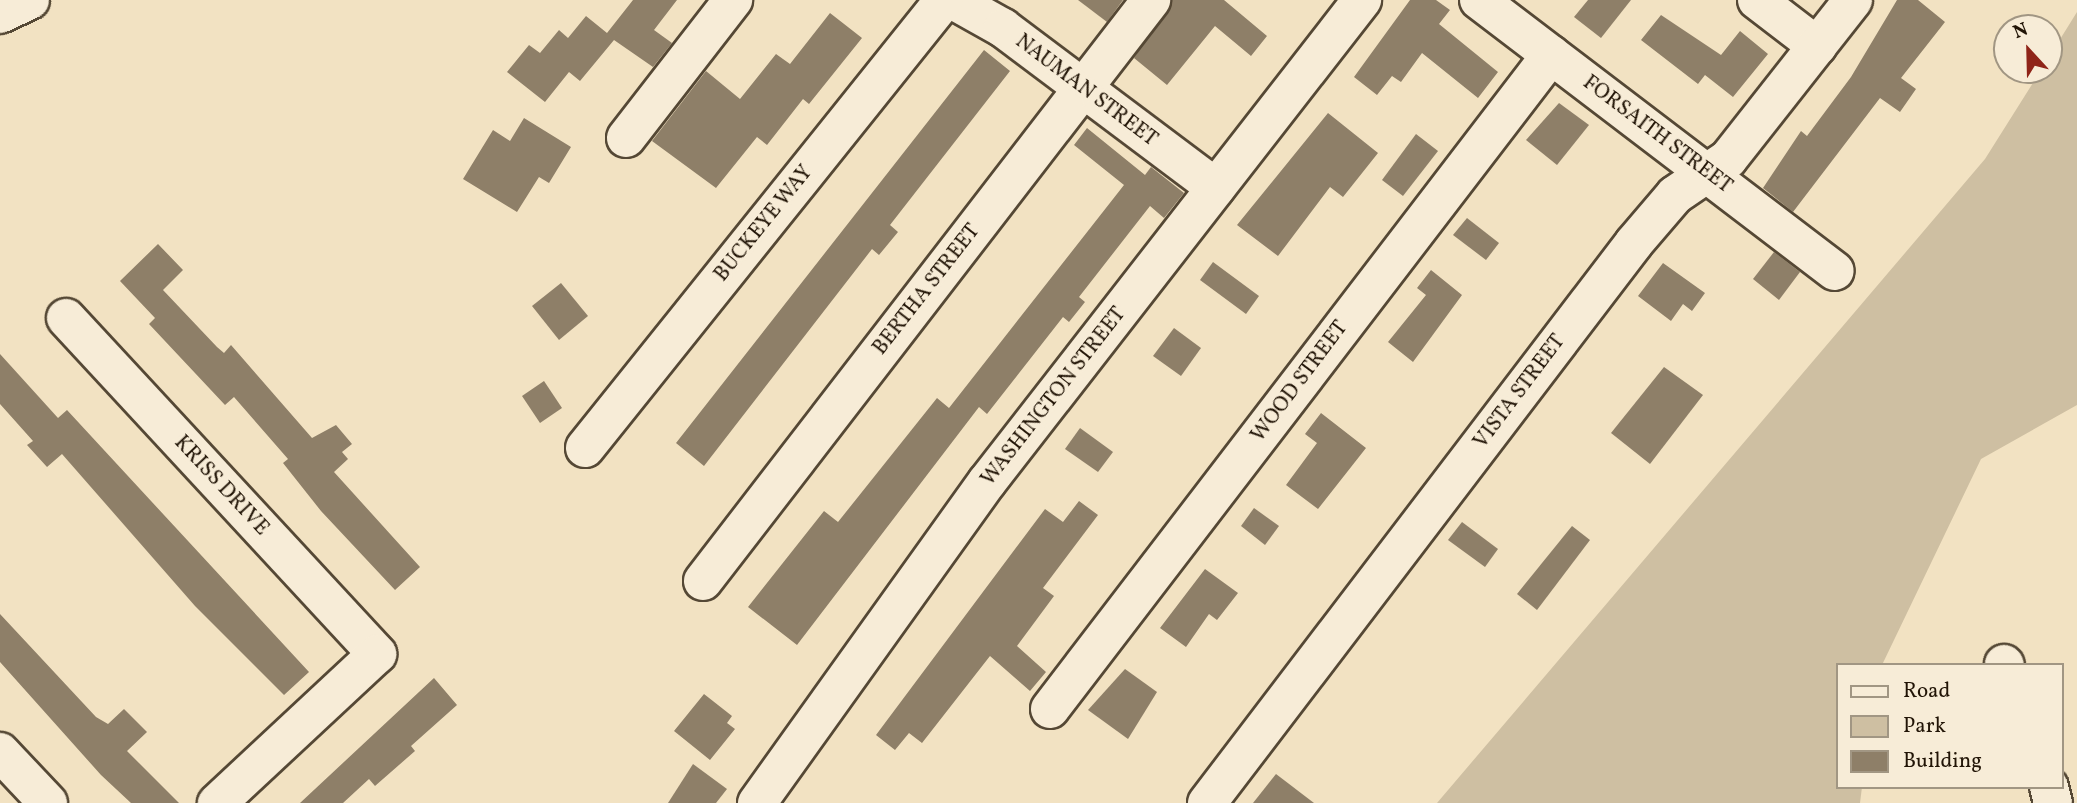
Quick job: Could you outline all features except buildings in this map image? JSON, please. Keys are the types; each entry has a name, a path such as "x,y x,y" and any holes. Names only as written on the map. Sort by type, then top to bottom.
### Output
{"street":[{"path":"0,14 30,0"},
{"path":"626,138 733,0"},
{"name":"BUCKEYE WAY","path":"585,448 944,0"},
{"name":"NAUMAN STREET","path":"953,0 1003,27 1216,188"},
{"name":"BERTHA STREET","path":"703,581 1151,0"},
{"name":"WASHINGTON STREET","path":"757,803 987,482 1362,0"},
{"name":"FORSAITH STREET","path":"1479,0 1835,271"},
{"path":"1757,0 1817,46"},
{"name":"VISTA STREET","path":"1207,803 1634,243 1675,195 1728,159 1853,0"},
{"name":"WOOD STREET","path":"1050,709 1550,55"},
{"name":"KRISS DRIVE","path":"66,318 377,654 218,803"},
{"path":"0,752 48,803"}],"green space":[{"path":"2077,12 2077,405 1981,459 1883,663 1836,663 1836,789 1862,789 1860,803 1437,803 1985,159 2032,84 2063,84 2063,34"}]}
